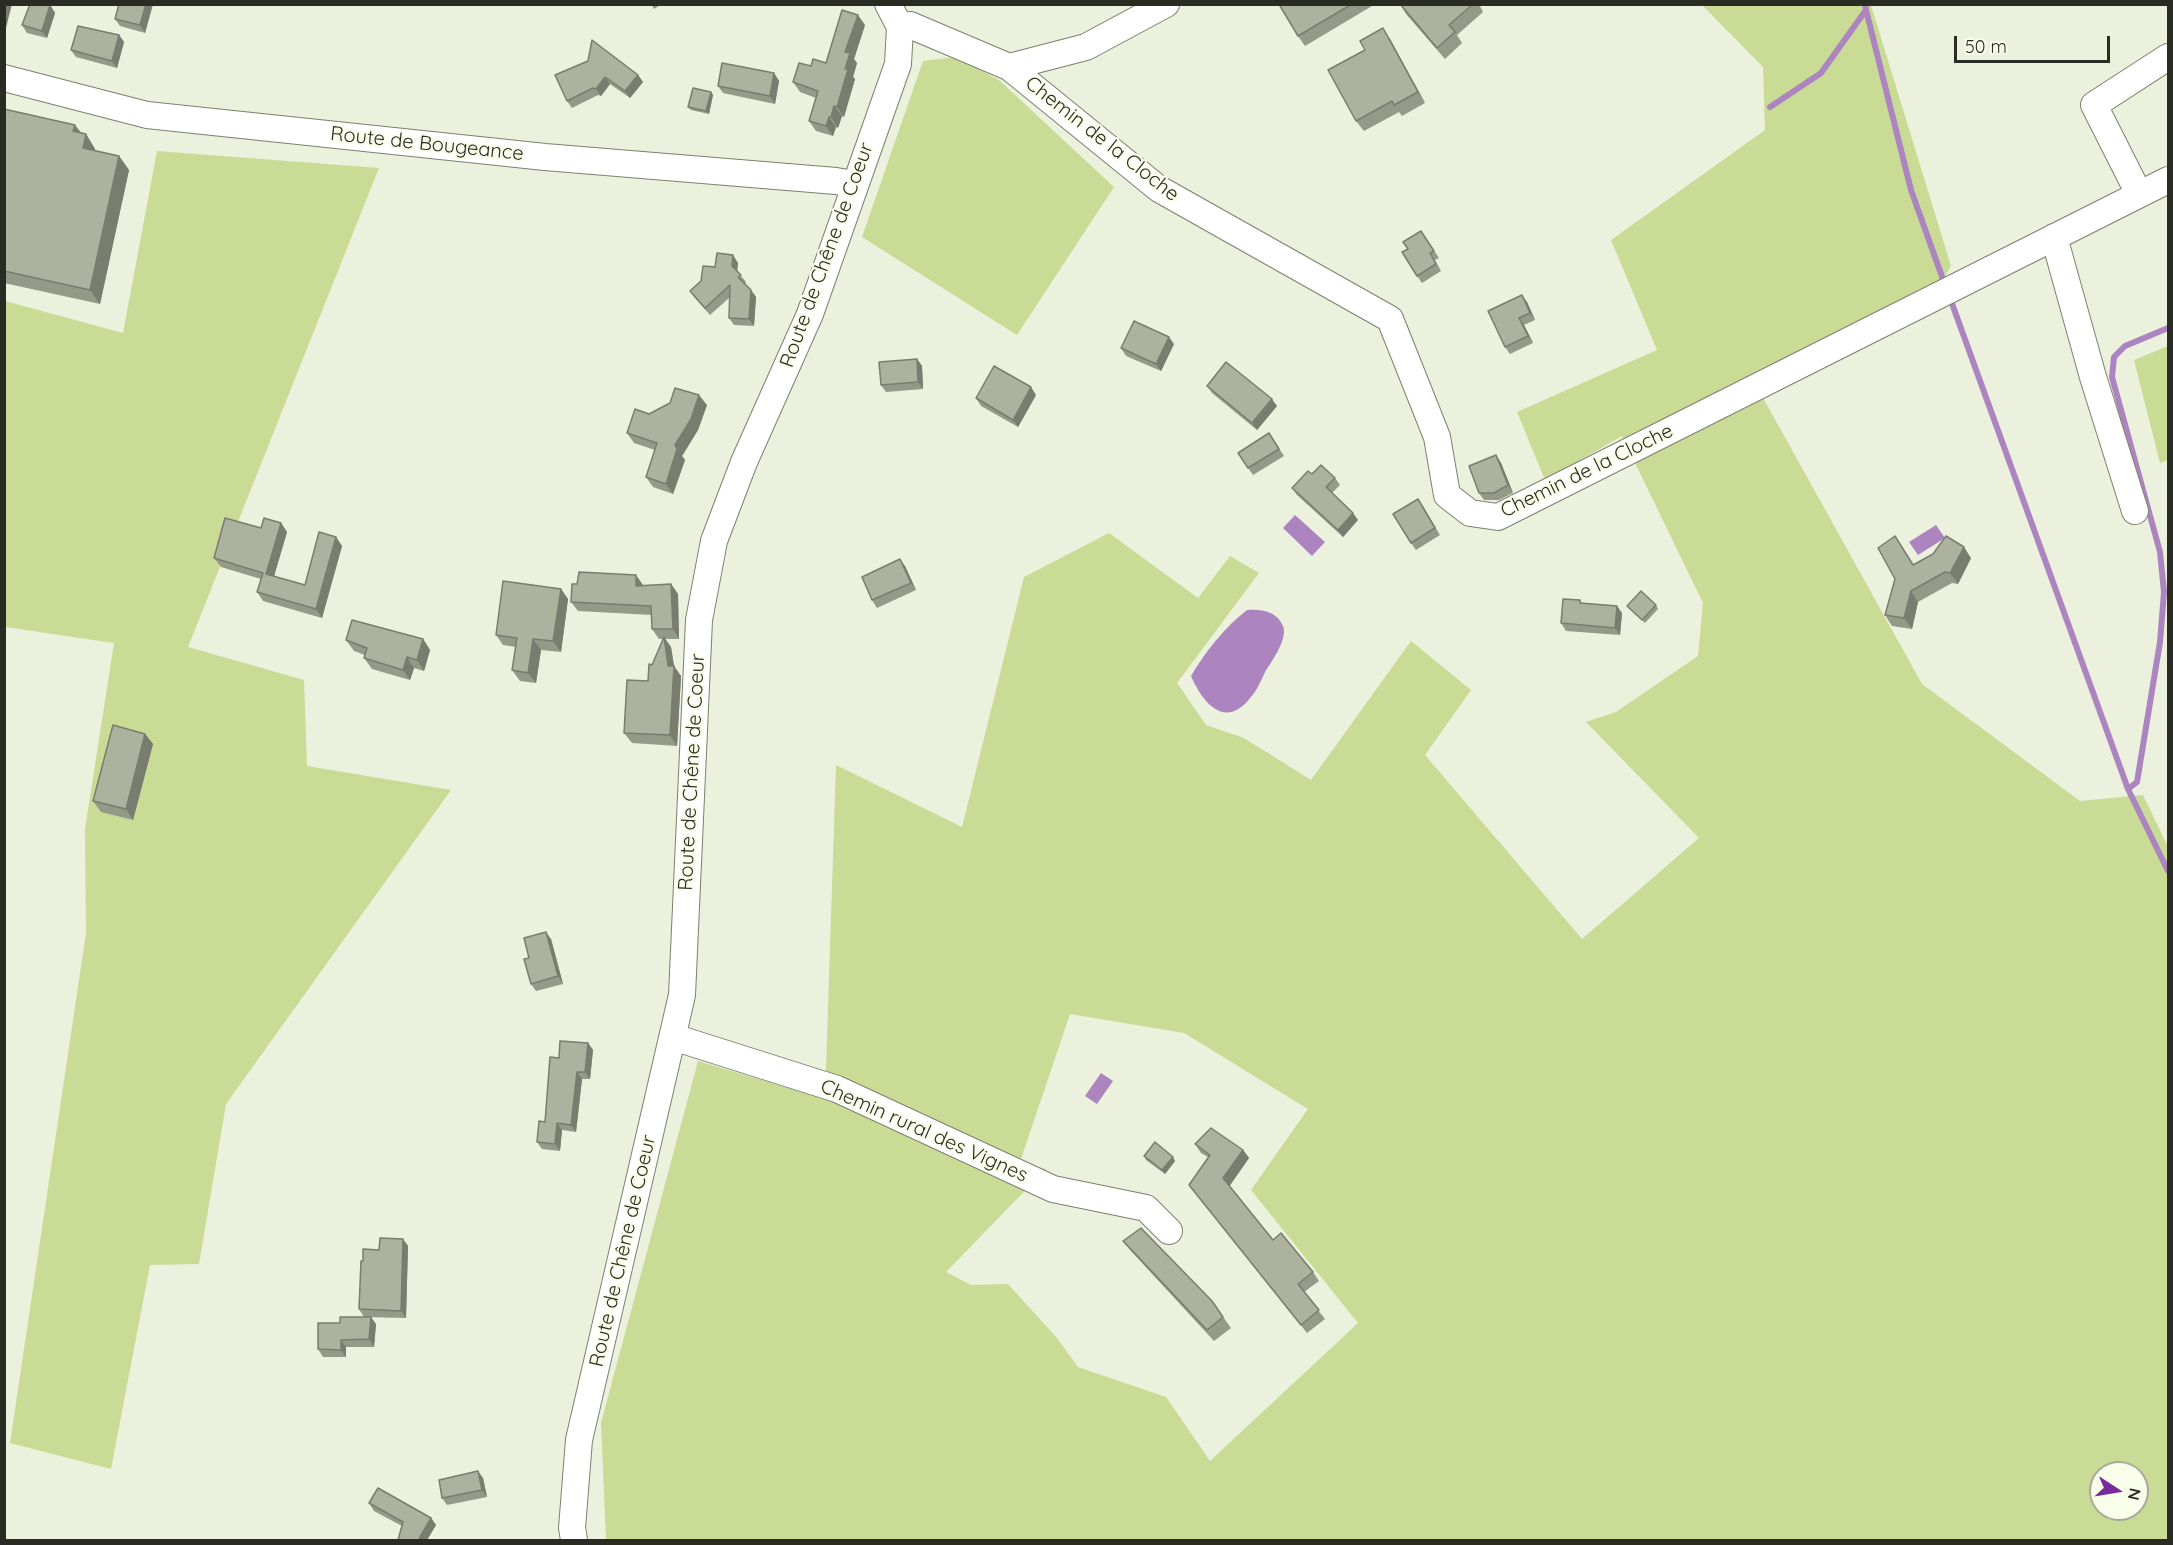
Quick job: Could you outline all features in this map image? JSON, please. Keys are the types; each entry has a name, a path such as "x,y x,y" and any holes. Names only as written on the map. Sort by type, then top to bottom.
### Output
{"street":[{"path":"1010,67 1086,47 1166,4"},
{"name":"Chemin de la Cloche","path":"894,16 1010,67 1160,189 1390,319 1437,437 1447,495 1470,513 1489,516 1498,517 2169,180"},
{"name":"Route de Chêne de Coeur","path":"574,1540 572,1528 579,1440 682,995 699,620 714,541 744,462 810,314 898,64 894,16"},
{"path":"2139,194 2094,105 2169,57"},
{"name":"Route de Bougeance","path":"4,78 147,115 545,157 854,184"},
{"path":"2054,237 2093,377 2135,511"},
{"name":"Chemin rural des Vignes","path":"673,1037 837,1089 1053,1189 1146,1208 1169,1231"}],"green space":[{"path":"1702,5 1871,5 1951,266 1930,302 1762,396 1922,684 2080,801 2143,795 2168,847 2168,1540 606,1540 601,1423 698,1061 825,1099 836,765 962,827 1024,577 1109,533 1198,598 1230,556 1259,573 1177,683 1206,725 1244,738 1311,780 1411,641 1471,690 1425,755 1582,939 1699,838 1586,722 1616,712 1698,656 1703,603 1622,436 1545,480 1517,412 1657,350 1611,240 1765,130 1763,67","holes":["1070,1014 1184,1033 1308,1109 1251,1190 1358,1323 1210,1461 1166,1397 1078,1367 1057,1338 1008,1284 971,1285 946,1272 1046,1169 1020,1162"]},
{"path":"956,57 999,80 1114,187 1017,335 862,237 923,61"},
{"path":"157,151 379,168 188,647 304,680 307,766 451,790 226,1104 199,1264 150,1265 111,1469 10,1443 86,933 85,829 114,643 5,627 5,301 123,333"},
{"path":"2168,346 2168,460 2160,463 2134,360"}],"shaded area":[{"path":"1295,515 1325,542 1312,556 1283,528"},
{"path":"1936,525 1945,538 1918,555 1909,542"},
{"path":"1247,610 1263,611 1277,617 1283,626 1283,637 1253,694 1242,707 1233,712 1224,712 1209,704 1191,676 1216,640"},
{"path":"1101,1073 1113,1081 1097,1104 1085,1096"}],"building":[{"path":"30,4 50,5 42,31 22,25"},
{"path":"119,4 146,4 140,25 115,19"},
{"path":"1282,4 1352,4 1298,36 1280,6"},
{"path":"1400,4 1473,4 1449,25 1455,32 1437,48"},
{"path":"842,10 858,15 845,52 850,53 845,69 848,69 837,107 834,106 826,126 809,121 818,91 793,82 799,63 811,66 813,59 826,63"},
{"path":"78,26 119,35 112,61 71,50"},
{"path":"1383,28 1418,92 1394,105 1392,101 1356,121 1328,70 1365,50 1360,41"},
{"path":"592,40 638,75 625,91 605,77 596,89 593,88 567,101 555,75 588,61"},
{"path":"722,63 774,73 770,96 718,86"},
{"path":"693,88 711,92 706,111 688,107"},
{"path":"4,109 75,125 73,131 86,134 83,148 119,156 90,290 4,271"},
{"path":"1421,231 1434,251 1430,253 1436,264 1417,276 1402,252 1408,249 1403,242"},
{"path":"717,253 733,255 732,266 741,275 738,277 751,290 749,319 729,318 730,285 705,308 690,291 701,281 703,266 715,267"},
{"path":"1522,295 1530,313 1519,318 1528,336 1505,347 1488,311"},
{"path":"1134,321 1169,337 1156,364 1121,348"},
{"path":"917,359 918,382 881,385 879,362"},
{"path":"1226,362 1272,399 1252,423 1207,386"},
{"path":"994,366 1031,387 1013,420 976,398"},
{"path":"675,388 699,395 691,419 675,445 677,449 666,484 646,477 657,443 627,433 635,409 649,414 670,403"},
{"path":"1269,433 1279,449 1248,468 1238,453"},
{"path":"1496,455 1508,485 1494,493 1479,493 1469,466"},
{"path":"1321,465 1335,478 1326,487 1353,513 1338,530 1292,488 1308,471 1312,474"},
{"path":"1418,499 1435,528 1411,543 1393,514"},
{"path":"225,518 261,528 264,518 281,523 266,574 305,585 319,532 336,537 316,609 257,592 263,573 214,558"},
{"path":"1895,536 1913,565 1933,554 1946,536 1964,547 1950,573 1945,572 1911,591 1904,618 1885,615 1895,579 1878,548"},
{"path":"900,559 911,583 872,600 862,577"},
{"path":"579,572 636,575 636,586 671,584 673,629 652,629 651,606 571,602 572,584 577,584"},
{"path":"503,581 561,589 553,641 533,639 528,673 512,670 517,638 496,635"},
{"path":"1641,591 1656,605 1642,620 1627,606"},
{"path":"1563,599 1617,606 1615,628 1561,623"},
{"path":"352,620 423,639 417,660 407,657 403,670 364,658 367,648 346,640"},
{"path":"664,637 668,666 674,666 670,735 624,733 627,680 648,681 649,664 652,665"},
{"path":"113,725 145,734 126,809 93,801"},
{"path":"546,932 558,976 531,984 524,959 529,958 524,938"},
{"path":"560,1041 588,1043 585,1072 577,1072 571,1125 557,1123 555,1144 537,1142 539,1121 545,1122 550,1057 559,1058"},
{"path":"1211,1128 1243,1150 1223,1178 1273,1240 1281,1233 1313,1272 1298,1284 1319,1310 1301,1325 1189,1185 1210,1155 1195,1144"},
{"path":"1155,1142 1173,1157 1162,1170 1144,1156"},
{"path":"1141,1228 1212,1301 1223,1317 1207,1330 1123,1241"},
{"path":"380,1238 403,1239 401,1311 359,1309 363,1249 379,1250"},
{"path":"340,1317 371,1317 369,1339 341,1340 341,1350 318,1349 318,1323 340,1323"},
{"path":"478,1471 482,1490 442,1498 439,1480"},
{"path":"378,1488 431,1518 419,1540 398,1540 403,1522 369,1503"}],"waterway":[{"path":"1770,107 1821,73 1866,10 1865,4"},
{"path":"1866,10 1911,190 1945,285"},
{"path":"1950,298 2128,789 2168,871"},
{"path":"2128,789 2137,782 2160,642 2164,592 2160,552 2112,377 2114,357 2125,346 2168,328"}]}
